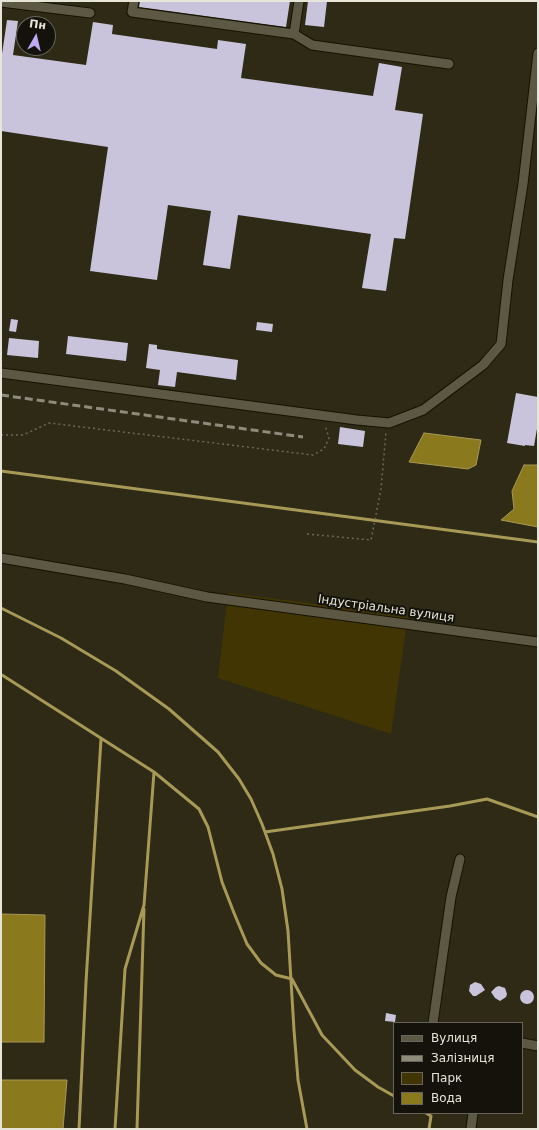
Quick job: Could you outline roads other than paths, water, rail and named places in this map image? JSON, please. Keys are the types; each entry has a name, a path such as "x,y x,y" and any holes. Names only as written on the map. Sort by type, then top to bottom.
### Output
{"lane":[{"path":"134,1 132,12 294,34 312,45 449,64"},
{"path":"294,34 299,1"},
{"path":"1,2 90,13"},
{"path":"1,374 322,416 389,423 423,410 482,365 501,344 508,280 523,184 538,53"},
{"name":"Індустріальна вулиця","path":"1,558 125,579 207,597 538,642"},
{"path":"433,1022 451,897 460,859"},
{"path":"523,1043 538,1046"},
{"path":"471,1129 474,1114"}],"water":[{"path":"424,433 481,440 476,465 468,469 409,462"},
{"path":"524,465 538,465 538,527 501,520 514,509 512,491"},
{"path":"1,914 45,915 44,1042 1,1042"},
{"path":"1,1080 67,1080 63,1129 1,1129"}],"waterway":[{"path":"1,471 538,542"},
{"path":"1,608 61,638 116,671 169,709 218,752 239,779 251,799 273,854 282,889 288,931 298,1080 307,1129"},
{"path":"2,675 154,772 144,905 125,969 115,1129"},
{"path":"79,1129 86,982 101,739"},
{"path":"154,772 199,809 208,827 222,882 234,913 247,944 261,963 276,975 292,979 322,1035 355,1070 378,1087 393,1095"},
{"path":"265,832 450,806 487,799 538,817"},
{"path":"137,1129 144,909"},
{"path":"428,1114 431,1116 429,1129"}],"railway":[{"path":"1,395 303,437"}]}
